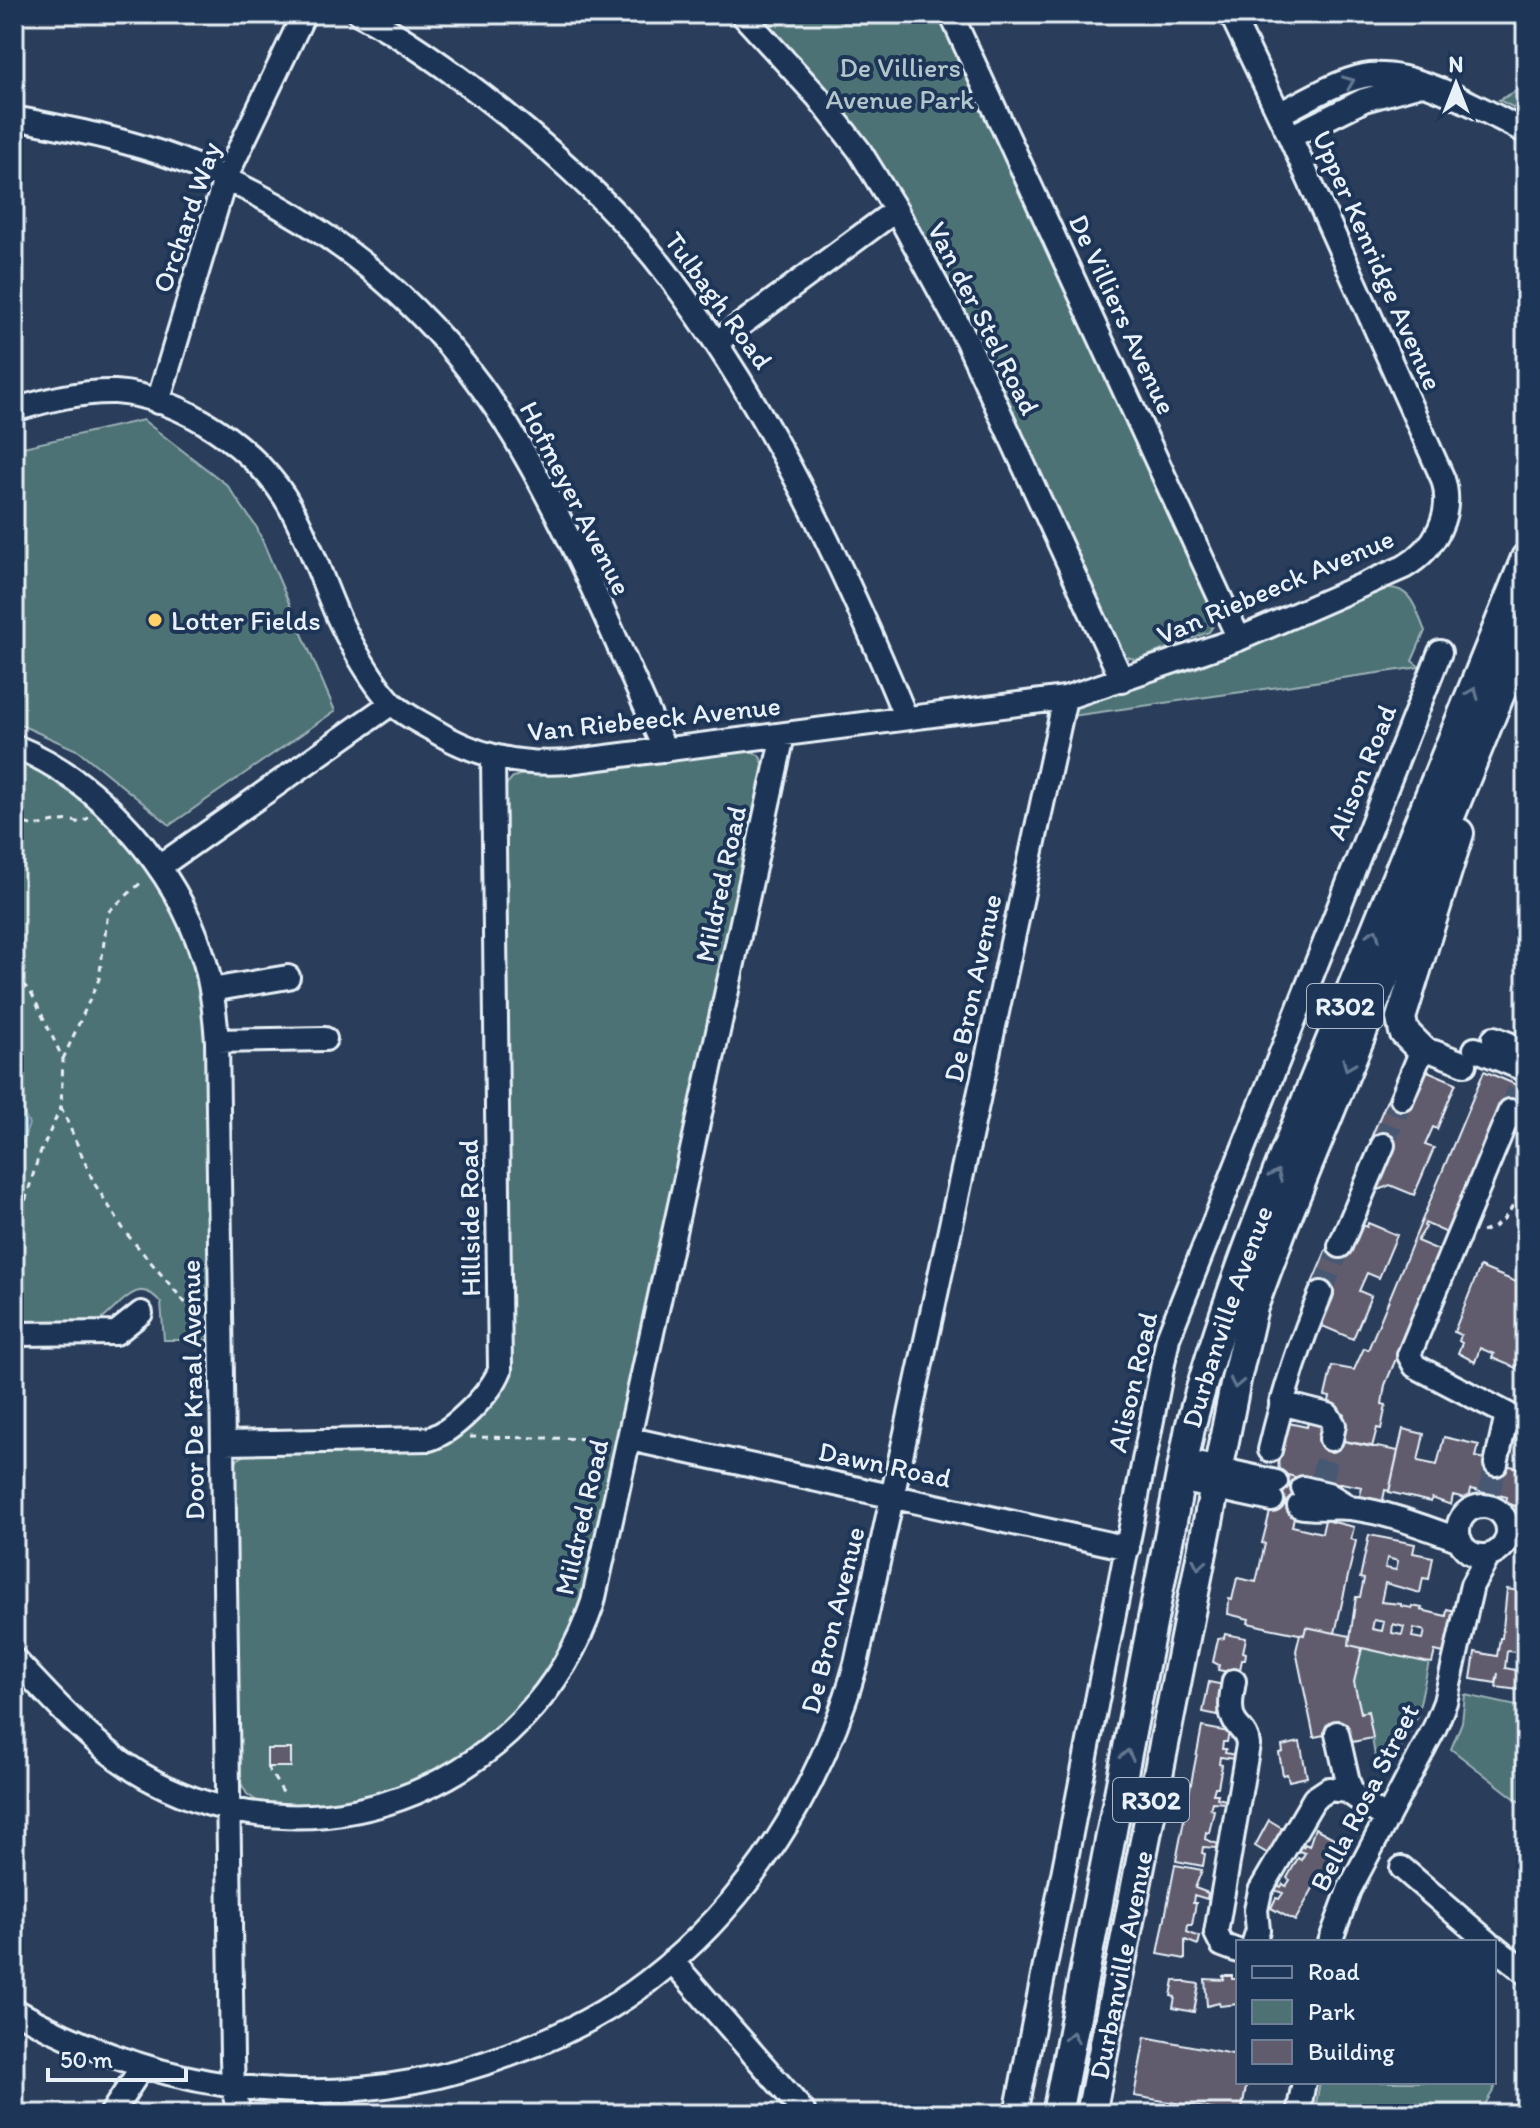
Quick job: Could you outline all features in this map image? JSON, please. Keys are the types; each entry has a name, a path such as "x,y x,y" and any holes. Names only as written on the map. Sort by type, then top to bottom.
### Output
{"main road":[{"name":"Durbanville Avenue","path":"1057,2114 1182,1470 1208,1360 1226,1303 1526,558"},
{"name":"Durbanville Avenue","path":"1091,2114 1216,1478 1253,1307 1288,1212 1526,630"},
{"path":"1422,1050 1404,1032 1403,1009 1471,794 1483,731"}],"street":[{"name":"Orchard Way","path":"158,402 225,179 304,14"},
{"name":"Tulbagh Road","path":"360,14 467,83 538,140 634,235 668,274 753,399 798,481 906,718"},
{"name":"Van der Stel Road","path":"742,14 817,96 859,150 896,210 966,339 1122,680"},
{"name":"De Villiers Avenue","path":"951,14 1239,639"},
{"name":"Upper Kenridge Avenue","path":"1231,14 1290,137 1443,479 1447,503 1437,534"},
{"path":"1279,114 1365,76 1388,75 1442,90 1526,132"},
{"path":"1290,137 1364,100 1423,85"},
{"name":"Hofmeyer Avenue","path":"14,118 118,140 178,159 225,179 293,213 343,245 417,310 491,400 524,453 552,504 665,750"},
{"path":"716,343 896,210"},
{"name":"Van Riebeeck Avenue","path":"14,410 59,398 96,393 131,394 188,415 223,434 247,453 290,505 341,623 392,703 454,742 493,757 550,764 1065,698 1239,639 1404,567 1421,556 1437,534"},
{"name":"Alison Road","path":"1016,2114 1168,1338 1440,652"},
{"name":"De Bron Avenue","path":"14,2010 87,2047 142,2067 233,2087 308,2092 407,2083 455,2072 526,2049 588,2019 646,1983 724,1908 772,1850 830,1742 846,1702 856,1664 1065,698"},
{"path":"159,867 392,703"},
{"name":"Mildred Road","path":"14,1659 69,1717 134,1771 171,1790 240,1812 322,1815 374,1807 427,1788 499,1743 538,1703 563,1669 584,1630 604,1560 783,735"},
{"name":"Door De Kraal Avenue","path":"14,746 80,783 105,806 159,867 196,937 211,990 217,1041 233,2087 239,2114"},
{"name":"Hillside Road","path":"436,1437 451,1428 492,1386 501,1364 493,757"},
{"path":"211,990 288,977"},
{"path":"217,1041 325,1039"},
{"path":"1402,1098 1422,1050 1526,1051"},
{"path":"1478,1050 1524,1074"},
{"path":"1496,1464 1517,1419 1415,1366 1410,1359 1510,1111"},
{"path":"1340,1246 1383,1145"},
{"path":"1270,1450 1298,1347 1321,1293"},
{"path":"14,1334 116,1333 141,1313"},
{"path":"1281,1403 1328,1415 1334,1425 1331,1439"},
{"path":"223,1443 422,1440 436,1437"},
{"name":"Dawn Road","path":"630,1439 1128,1548"},
{"path":"1182,1470 1274,1491"},
{"path":"1311,1492 1310,1508 1350,1508 1408,1521 1462,1544 1480,1556 1489,1555 1503,1546 1509,1530 1502,1513 1488,1499 1463,1515 1408,1521"},
{"path":"1462,1544 1457,1531 1463,1515"},
{"name":"Bella Rosa Street","path":"1462,1544 1472,1585"},
{"name":"Bella Rosa Street","path":"1331,1940 1349,1890 1435,1727 1445,1702 1472,1585 1489,1555"},
{"path":"1234,1681 1231,1710 1234,1720 1246,1734 1248,1751 1216,1933 1222,1945 1236,1950"},
{"path":"1337,1733 1354,1796"},
{"path":"1255,1940 1260,1891 1314,1799 1329,1789 1347,1791 1387,1819"},
{"path":"1402,1868 1486,1940"},
{"path":"1496,1949 1526,1973"},
{"path":"672,1961 803,2111"},
{"path":"111,2114 142,2067"},
{"path":"1298,2114 1304,2084"}],"path":[{"path":"14,825 70,819 80,823 105,806"},
{"path":"14,1239 38,1158 61,1107 63,1059 99,979 108,912 159,867"},
{"path":"14,976 31,992 63,1059"},
{"path":"61,1107 94,1183 126,1233 221,1342"},
{"path":"1457,1239 1470,1244 1479,1233 1490,1230 1505,1219 1518,1193 1526,1196"},
{"path":"436,1437 630,1439"},
{"path":"267,1767 296,1816"}],"green space":[{"name":"De Villiers Avenue Park","path":"754,14 940,14 1205,590 1214,617 1209,632 1137,660 1121,655 979,347 932,254 880,167"},
{"path":"1526,86 1526,114 1499,100"},
{"name":"Lotter Fields","path":"143,420 227,485 257,528 335,711 170,825 79,751 14,722 14,449"},
{"path":"1387,588 1402,591 1408,596 1419,616 1425,631 1412,661 1420,667 1072,716 1077,706 1085,701 1197,668"},
{"path":"748,750 759,755 765,767 586,1594 567,1640 528,1702 486,1741 438,1772 360,1801 305,1808 261,1804 247,1794 237,1776 232,1471 238,1459 251,1452 426,1450 458,1434 500,1391 504,787 513,777 520,775 616,767"},
{"path":"14,759 76,795 104,818 128,844 169,902 197,969 207,1017 212,1340 164,1340 161,1303 152,1294 143,1291 128,1296 98,1322 14,1326"},
{"path":"1362,1648 1429,1662 1417,1717 1396,1758 1375,1756 1368,1712 1361,1713 1354,1682"},
{"path":"1465,1695 1526,1708 1526,1807 1451,1749 1462,1722"},
{"path":"1320,2084 1490,2084 1495,2088 1479,2114 1314,2114"}],"water":[{"path":"14,1079 18,1086 19,1105 29,1124 14,1167"}],"building":[{"path":"1423,1069 1456,1083 1437,1129 1433,1127 1425,1145 1434,1148 1414,1195 1390,1185 1379,1190 1373,1178 1389,1148 1370,1140 1390,1093 1410,1101"},
{"path":"1484,1071 1526,1089 1526,1122 1522,1120 1523,1116 1503,1108 1449,1234 1425,1223 1426,1227 1417,1241 1441,1251 1385,1385 1382,1404 1386,1405 1381,1429 1377,1428 1372,1447 1338,1440 1344,1414 1327,1410 1330,1397 1325,1396 1332,1366 1354,1370 1364,1348 1368,1350"},
{"path":"1368,1223 1397,1235 1379,1278 1367,1273 1359,1291 1371,1296 1353,1339 1320,1325 1332,1297 1310,1288 1330,1241 1351,1250 1362,1225 1367,1227"},
{"path":"1480,1267 1526,1286 1526,1354 1521,1366 1517,1365 1516,1368 1492,1358 1494,1354 1480,1348 1475,1362 1458,1353 1461,1335 1454,1332"},
{"path":"1308,1422 1322,1426 1324,1437 1398,1451 1389,1491 1385,1490 1382,1505 1359,1500 1362,1487 1341,1483 1336,1483 1336,1486 1309,1480 1309,1476 1304,1479 1279,1473 1278,1456 1288,1423 1307,1427"},
{"path":"1403,1429 1424,1434 1418,1461 1437,1465 1444,1437 1479,1445 1476,1457 1485,1461 1525,1469 1526,1466 1526,1510 1506,1503 1507,1497 1471,1489 1469,1499 1453,1495 1451,1505 1432,1498 1431,1502 1389,1492"},
{"path":"1280,1473 1303,1479 1292,1526 1322,1533 1325,1520 1354,1527 1351,1539 1356,1541 1335,1633 1306,1627 1304,1635 1248,1623 1249,1619 1228,1614 1229,1599 1232,1600 1237,1578 1256,1582 1265,1544 1262,1543"},
{"path":"1369,1535 1415,1544 1413,1553 1433,1557 1429,1579 1423,1578 1420,1593 1385,1583 1381,1602 1422,1608 1446,1616 1447,1609 1456,1611 1448,1654 1435,1651 1432,1663 1349,1645 1356,1597 1360,1597 1364,1579 1360,1578","holes":["1387,1558 1398,1561 1396,1570 1385,1568","1374,1620 1384,1622 1382,1631 1372,1629","1393,1624 1404,1627 1402,1635 1392,1633","1414,1628 1425,1631 1423,1639 1412,1637"]},
{"path":"1507,1589 1526,1592 1524,1653 1507,1651 1505,1668 1526,1672 1526,1691 1496,1687 1498,1673 1496,1683 1471,1679 1475,1652 1497,1656"},
{"path":"1306,1627 1350,1636 1349,1645 1362,1648 1354,1682 1361,1713 1368,1711 1373,1738 1352,1742 1349,1730 1314,1737 1296,1651 1300,1634 1304,1635"},
{"path":"1225,1634 1246,1638 1245,1660 1242,1660 1239,1674 1218,1670 1219,1665 1213,1662 1218,1639 1224,1638"},
{"path":"1209,1682 1224,1685 1218,1715 1203,1712"},
{"path":"1202,1727 1229,1732 1222,1749 1235,1755 1234,1759 1220,1757 1219,1764 1222,1765 1218,1787 1215,1787 1213,1794 1218,1794 1217,1798 1226,1800 1226,1803 1212,1802 1210,1809 1214,1810 1205,1839 1218,1844 1217,1848 1203,1847 1203,1866 1176,1861"},
{"path":"1300,1742 1307,1777 1289,1781 1287,1774 1283,1775 1279,1753 1283,1752 1282,1746"},
{"path":"267,1749 291,1749 291,1767 267,1767"},
{"path":"1385,1755 1391,1761 1385,1767 1379,1761"},
{"path":"1269,1820 1284,1829 1270,1855 1255,1846"},
{"path":"1315,1828 1339,1841 1295,1921 1271,1908 1283,1893 1271,1889 1274,1883 1286,1886 1298,1858 1301,1860 1305,1853 1293,1849 1296,1843 1309,1846"},
{"path":"1175,1865 1202,1870 1195,1888 1208,1893 1207,1899 1194,1895 1193,1903 1196,1903 1192,1925 1188,1925 1187,1932 1200,1937 1198,1945 1185,1940 1185,1959 1158,1954"},
{"path":"1223,1976 1236,1979 1236,2004 1207,2006 1205,1979 1224,1980"},
{"path":"1174,1980 1199,1984 1194,2012 1173,2008 1175,1997 1171,1996"},
{"path":"1145,2037 1236,2055 1236,2084 1247,2084 1241,2114 1134,2096"}],"tunnel":[{"path":"1510,1111 1520,1086"},
{"path":"1383,1145 1402,1098"},
{"path":"1321,1293 1340,1246"},
{"path":"1321,1482 1331,1439"},
{"path":"1489,1493 1496,1464"}],"place":[{"name":"Lotter Fields","path":"155,620"}]}
